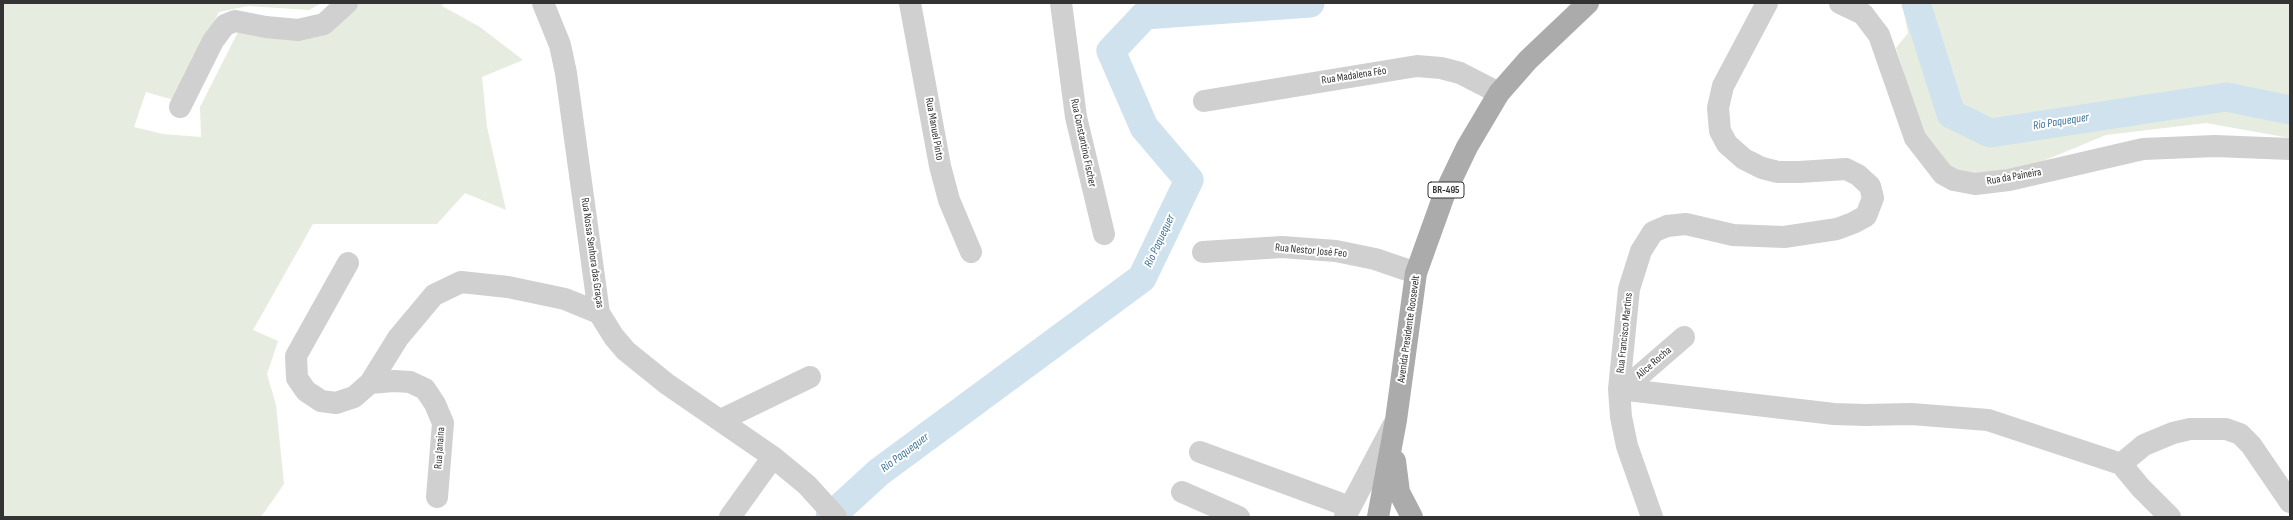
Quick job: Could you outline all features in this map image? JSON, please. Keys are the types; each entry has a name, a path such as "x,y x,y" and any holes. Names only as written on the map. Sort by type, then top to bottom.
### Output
{"main road":[{"name":"Avenida Presidente Roosevelt","path":"1378,517 1396,420 1416,273 1444,195 1467,147 1499,93 1528,60 1587,3"},
{"name":"BR-495","path":"1396,420 1395,462 1399,492 1412,517"},
{"path":"1387,517 1391,514 1398,514 1404,517"}],"street":[{"path":"180,107 213,41 225,26 235,21 266,27 298,30 324,24 347,3"},
{"name":"Rua Nossa Senhora das Graças","path":"543,3 560,45 566,73 600,313 614,336 626,351 667,384 721,420 747,441 773,457 807,485 836,517"},
{"name":"Rua Manuel Pinto","path":"910,3 940,166 949,200 971,252"},
{"name":"Rua Constantino Fischer","path":"1061,3 1076,117 1104,234"},
{"name":"Rua Francisco Martins","path":"1652,517 1627,446 1621,417 1629,289 1641,251 1653,232 1667,226 1686,224 1733,235 1784,237 1837,229 1866,216 1871,209 1873,198 1870,186 1858,175 1846,169 1778,172 1762,168 1744,159 1727,144 1720,131 1718,108 1723,86 1767,3"},
{"name":"Rua da Paineira","path":"1840,3 1863,14 1878,35 1915,138 1943,174 1954,180 1975,184 2009,180 2143,149 2214,146 2290,149"},
{"name":"Rua Madalena Féo","path":"1204,101 1417,66 1441,68 1460,73 1499,93"},
{"name":"Rua Nestor José Feo","path":"1203,252 1282,247 1336,251 1376,259 1416,273"},
{"path":"348,263 296,356 297,378 306,391 321,401 336,403 354,396 370,383 398,338 434,295 461,282 508,287 565,299 600,313"},
{"name":"Alice Rocha","path":"1622,389 1684,337"},
{"path":"721,420 810,377"},
{"name":"Rua Janaina","path":"370,383 394,381 410,382 425,389 435,404 443,423 437,497"},
{"path":"1622,389 1834,414 1911,414 1988,420 2122,464 2141,488 2170,517"},
{"path":"1200,452 1348,512 1396,420"},
{"path":"2122,464 2144,445 2173,432 2190,429 2226,429 2240,434 2251,445 2290,502"},
{"path":"730,517 773,457"},
{"path":"1182,492 1239,517"}],"shaded area":[{"path":"3,3 322,3 309,10 248,6 219,12 174,100 146,92 134,127 163,134 201,137 200,107 238,32 254,28 314,38 358,3 443,3 442,6 480,27 523,60 482,77 487,127 506,210 465,193 437,224 313,224 253,330 278,341 267,374 276,405 284,484 261,517 3,517"},
{"path":"1902,3 2290,3 2290,138 2206,123 2106,135 1968,192 1933,167 1896,48 1908,33"}],"waterway":[{"name":"Rio Paquequer","path":"830,517 879,472 1142,278 1189,180 1144,127 1111,51 1145,15 1310,3"},
{"name":"Rio Paquequer","path":"1916,3 1951,114 1990,133 2226,97 2290,110"}]}
